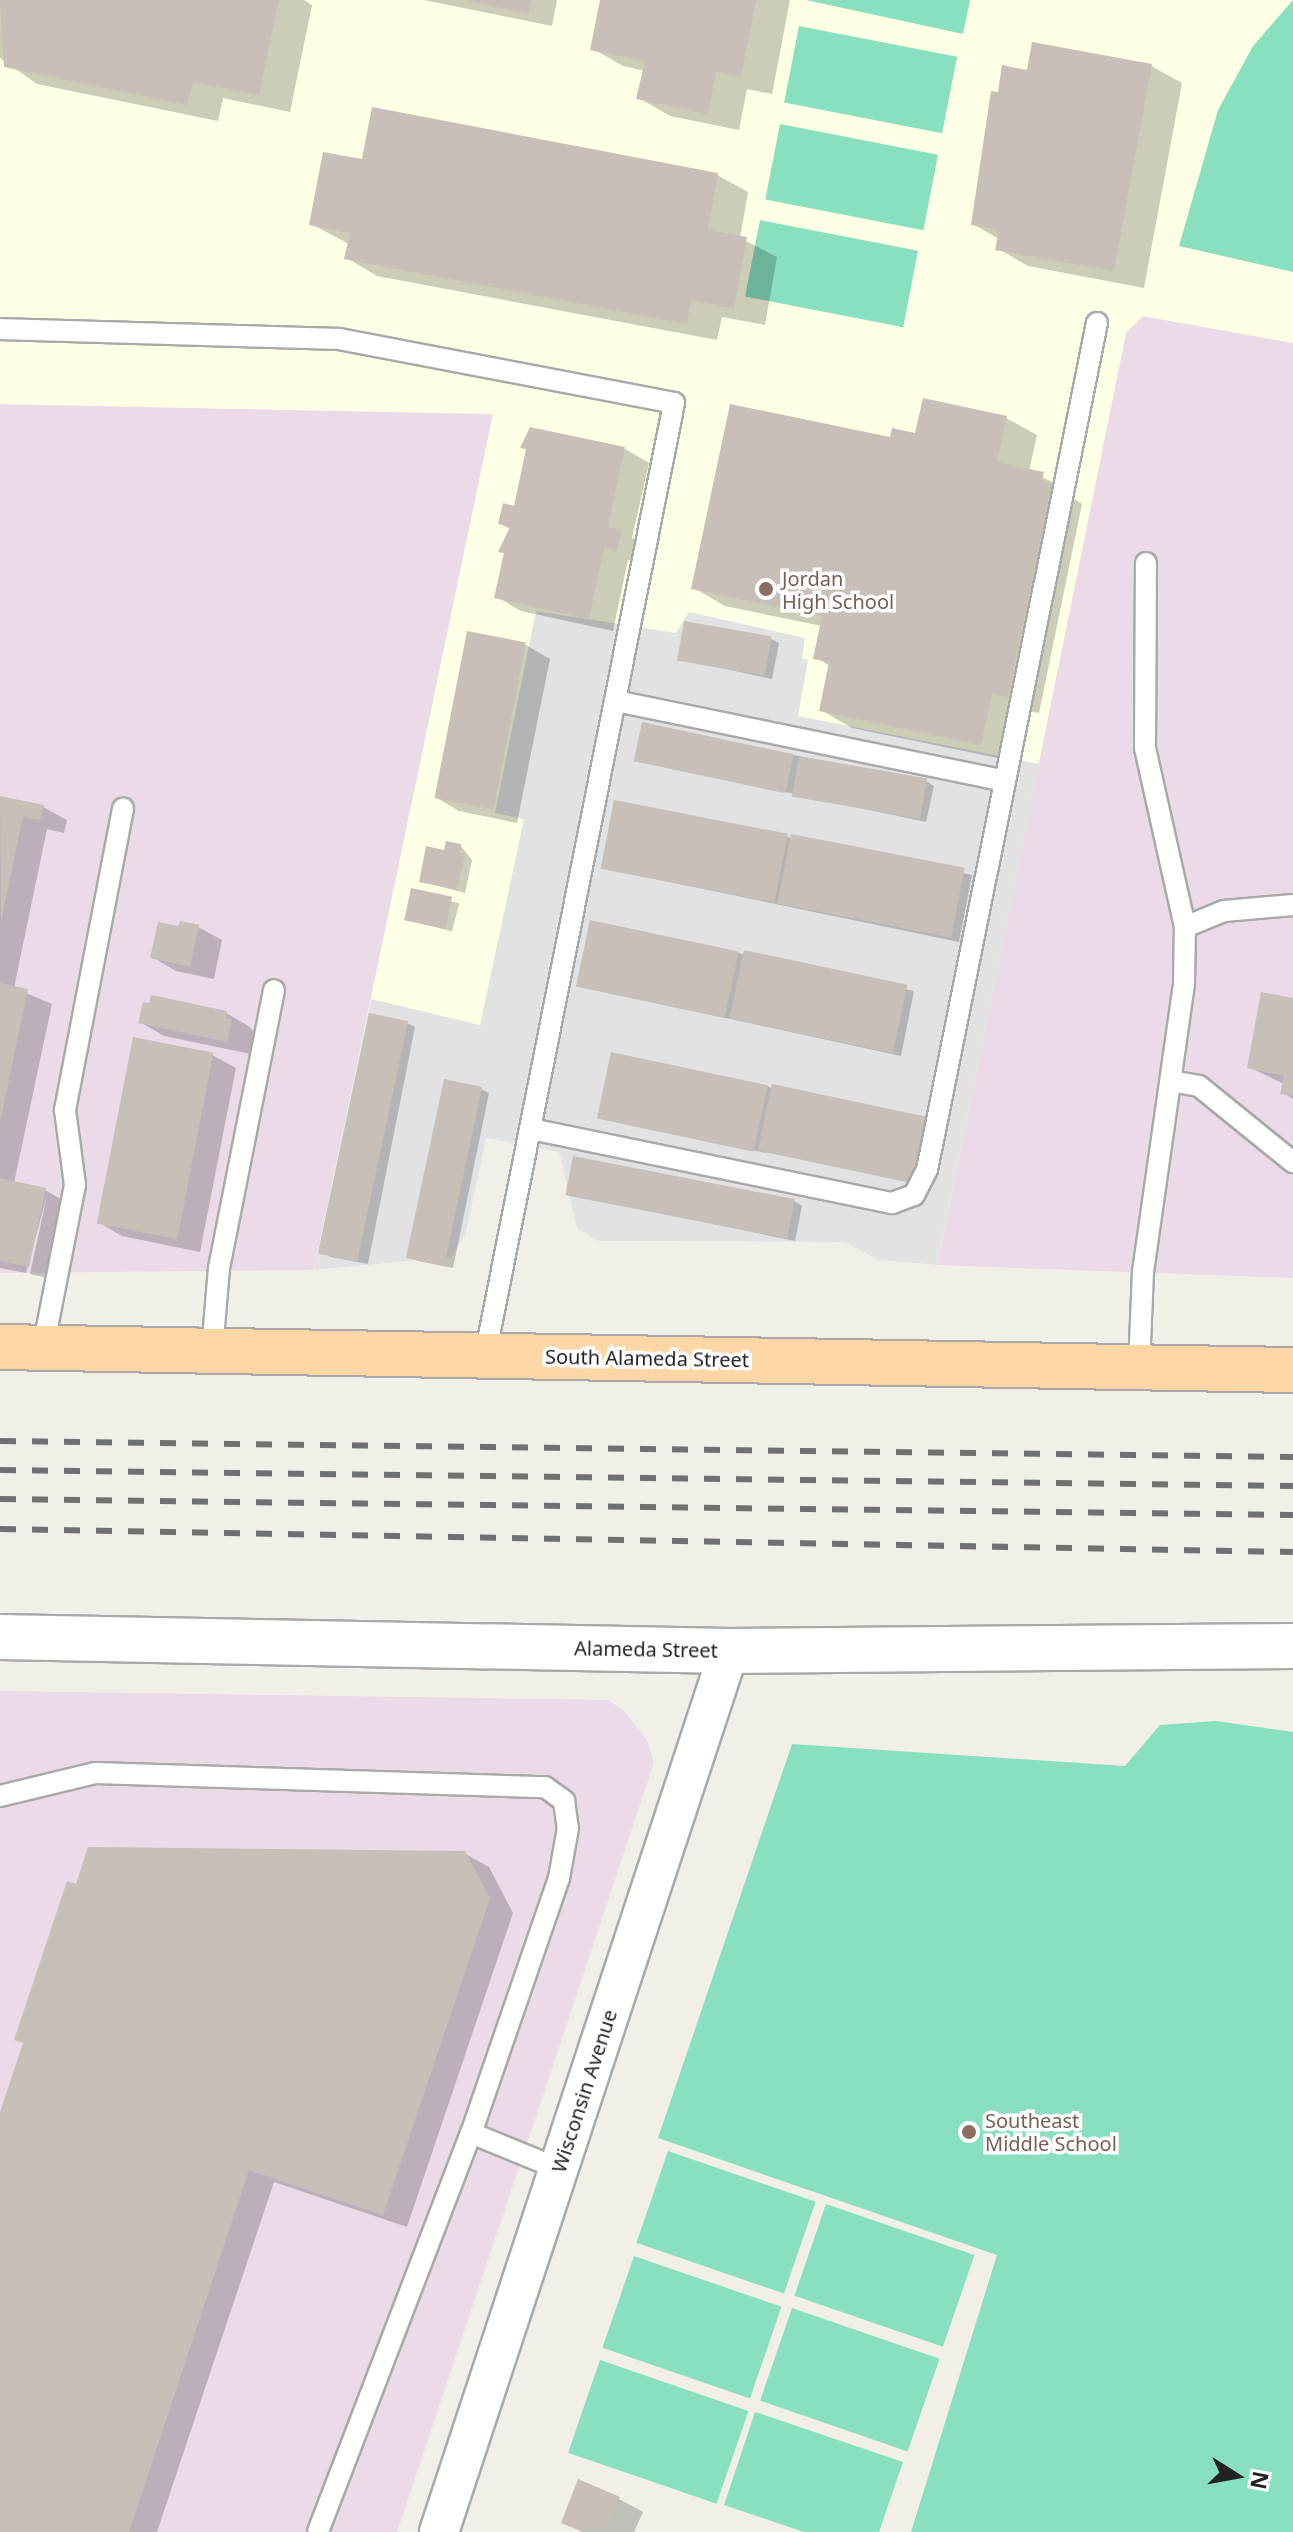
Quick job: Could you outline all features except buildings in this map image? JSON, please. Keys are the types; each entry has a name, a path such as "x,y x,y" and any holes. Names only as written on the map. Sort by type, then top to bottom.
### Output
{"main road":[{"name":"South Alameda Street","path":"0,1347 1293,1370"}],"street":[{"name":"Alameda Street","path":"0,1637 729,1651 1293,1646"},
{"name":"Wisconsin Avenue","path":"439,2532 729,1651"}],"lane":[{"path":"531,1129 892,1203 914,1195 927,1170 1097,323"},
{"path":"0,329 339,339 674,403 485,1356"},
{"path":"1139,1367 1143,1272 1171,1081 1185,927 1145,748 1146,563"},
{"path":"616,701 1005,781"},
{"path":"43,1348 75,1185 65,1110 123,809"},
{"path":"1185,927 1224,911 1293,905"},
{"path":"212,1351 219,1268 274,990"},
{"path":"1171,1081 1199,1086 1293,1162"},
{"path":"0,1796 95,1773 545,1787 564,1801 568,1828 559,1878 471,2133 318,2532"},
{"path":"471,2133 559,2169"}],"shaded area":[{"name":"Jordan High School","path":"0,0 1293,0 1293,343 1143,316 1126,333 937,1265 878,1260 845,1242 599,1241 577,1228 559,1152 486,1138 466,1233 452,1257 314,1270 493,414 0,404"},
{"path":"1142,316 1293,343 1293,1278 937,1265 1126,333"},
{"path":"0,404 494,414 314,1270 0,1273"},
{"path":"536,611 676,633 689,612 805,638 802,658 808,660 798,716 1039,764 937,1265 878,1260 845,1242 599,1241 577,1228 559,1152 486,1138 466,1233 452,1257 314,1270 371,999 480,1025 524,819 495,813"},
{"path":"0,1691 608,1700 623,1710 647,1740 654,1763 397,2532 0,2532"}],"green space":[{"path":"806,0 970,0 963,34"},
{"path":"1293,0 1293,272 1179,246 1218,110 1253,46"},
{"path":"799,26 957,57 942,133 784,103"},
{"path":"780,124 938,155 923,230 765,200"},
{"path":"760,220 918,251 903,327 745,297"},
{"name":"Southeast Middle School","path":"1216,1721 1293,1732 1293,2532 911,2532 997,2255 658,2138 792,1744 1125,1766 1160,1725"},
{"path":"668,2151 816,2202 784,2294 636,2243"},
{"path":"826,2204 974,2255 943,2347 794,2296"},
{"path":"634,2256 782,2307 750,2399 602,2348"},
{"path":"792,2308 940,2359 908,2451 760,2401"},
{"path":"600,2360 748,2411 717,2504 568,2453"},
{"path":"755,2412 903,2462 879,2532 804,2532 724,2505"}],"railway":[{"path":"0,1441 1293,1457"},
{"path":"0,1470 1293,1486"},
{"path":"0,1499 1293,1515"},
{"path":"0,1529 1293,1552"}],"place":[{"name":"Jordan High School","path":"766,589"},
{"name":"Southeast Middle School","path":"969,2132"}]}
